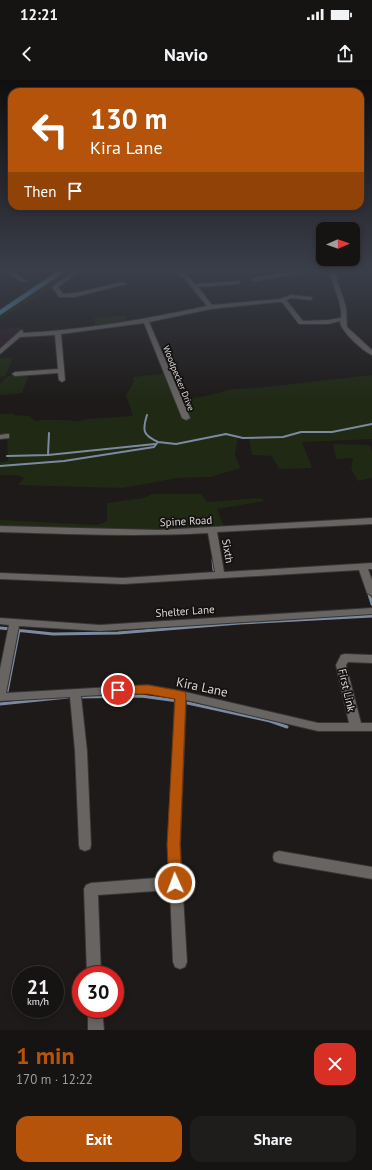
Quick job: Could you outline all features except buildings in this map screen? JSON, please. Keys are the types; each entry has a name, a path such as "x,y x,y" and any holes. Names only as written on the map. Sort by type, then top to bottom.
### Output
{"street":[{"path":"18,335 58,333 146,321 182,313"},
{"path":"293,313 301,323 328,322 342,319"},
{"path":"343,313 342,319 343,326 372,353"},
{"name":"Woodpecker Drive","path":"146,321 186,418"},
{"path":"328,322 343,326"},
{"path":"0,352 24,330"},
{"path":"58,333 60,371 62,380"},
{"path":"15,374 60,371"},
{"name":"Spine Road","path":"0,529 117,533 212,530 372,521"},
{"name":"Sixth","path":"212,530 220,576"},
{"path":"0,576 123,582 368,567 372,593"},
{"name":"Shelter Lane","path":"0,621 14,627 100,628 372,611"},
{"path":"0,696 14,627"},
{"name":"First Link","path":"356,727 341,662 345,658 372,659"},
{"name":"Kira Lane","path":"0,696 75,695 132,689 148,690 181,699 318,727 372,727"},
{"path":"75,695 81,751 85,845"},
{"path":"180,962 174,845 181,699"},
{"path":"279,857 372,873"},
{"path":"94,966 91,889 175,883"},
{"path":"95,1018 96,1030"}],"shaded area":[{"path":"25,327 0,351 0,329"}],"green space":[{"path":"5,313 9,313 0,319 0,317"},
{"path":"125,316 129,323 96,326 94,318"},
{"path":"0,358 13,358 5,376 0,377"},
{"path":"169,373 181,400 206,396 232,389 257,388 372,375 372,439 302,442 312,468 279,469 272,456 252,455 249,438 238,436 235,455 240,468 211,477 178,478 122,488 18,485 24,478 17,475 0,475 0,462 8,461 7,437 0,436 0,414 29,416 36,421 72,420 73,422 89,419 133,416 126,395 134,382 133,377"},
{"path":"29,374 22,393 0,395 0,384 8,376"},
{"path":"333,444 369,445 372,450 372,478 358,481 351,469 353,458 336,459"},
{"path":"152,494 201,494 207,502 261,498 265,501 217,509 224,527 100,531 0,526 0,520 98,525 107,521 107,503 143,498"}],"waterway":[{"path":"147,415 144,425 145,432 149,437 158,442"},
{"path":"158,442 176,444 226,434 243,438 283,437 301,432 332,432 372,424"},
{"path":"48,455 49,433"},
{"path":"0,466 64,461 154,447 158,442"},
{"path":"48,455 155,444"},
{"path":"7,456 48,455"},
{"path":"213,560 214,570"},
{"path":"368,591 372,604"},
{"path":"19,630 53,634 118,633 240,623 372,616"},
{"path":"0,628 11,629"},
{"path":"7,692 19,630"},
{"path":"79,697 141,696 178,701"},
{"path":"0,704 68,697"},
{"path":"183,702 270,721 287,727"}],"route":[{"path":"118,690 148,690 181,695 174,845 175,883"}]}
